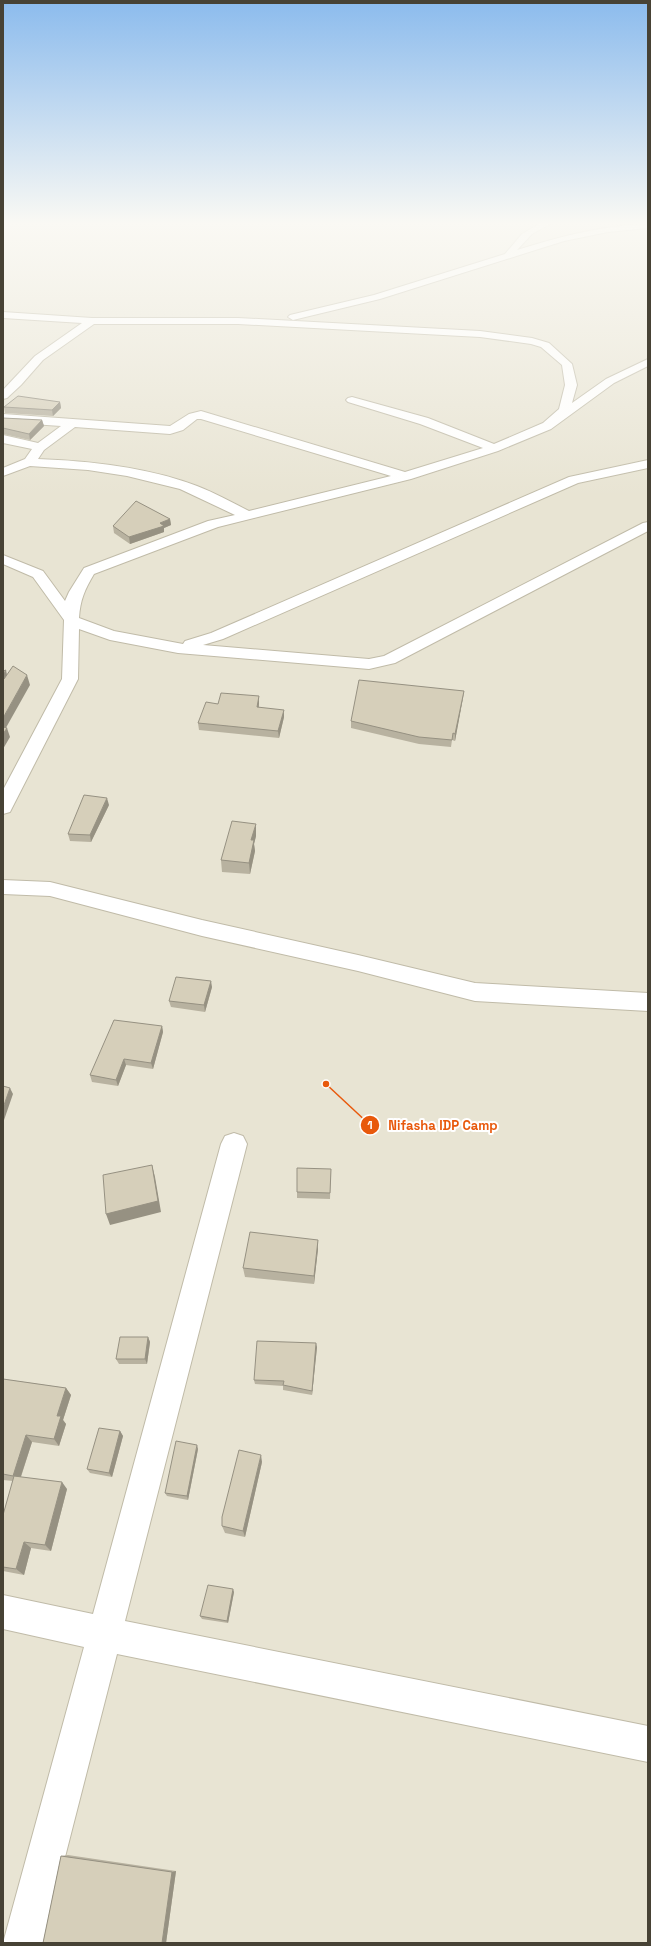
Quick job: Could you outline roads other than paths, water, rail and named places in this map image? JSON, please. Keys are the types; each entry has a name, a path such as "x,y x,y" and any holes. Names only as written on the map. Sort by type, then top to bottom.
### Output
{"street":[{"path":"3,315 92,321 270,323 480,334 532,341 545,345 567,364 571,384 564,410 547,426"},
{"path":"270,323 304,315"},
{"path":"3,396 18,383 39,358 92,321"},
{"path":"3,808 70,678 72,604 76,592 89,571 213,524 406,476 494,448 547,426 610,381 640,364 648,362"},
{"path":"352,400 427,421 459,432 494,448"},
{"path":"3,418 71,424 177,429 193,416 201,415 406,476"},
{"path":"29,462 40,447 71,424"},
{"path":"3,439 40,447"},
{"path":"3,472 29,462 91,465 148,476 186,486 246,515"},
{"path":"178,648 217,636 574,480 648,464"},
{"path":"3,560 38,574 72,621 110,635 178,648 369,664 389,660 648,526"},
{"path":"3,887 50,889 202,928 358,963 475,992 648,1002"},
{"path":"23,1943 234,1144"},
{"path":"3,1612 648,1744"}],"place":[{"name":"Nifasha IDP Camp","path":"326,1084"}]}
